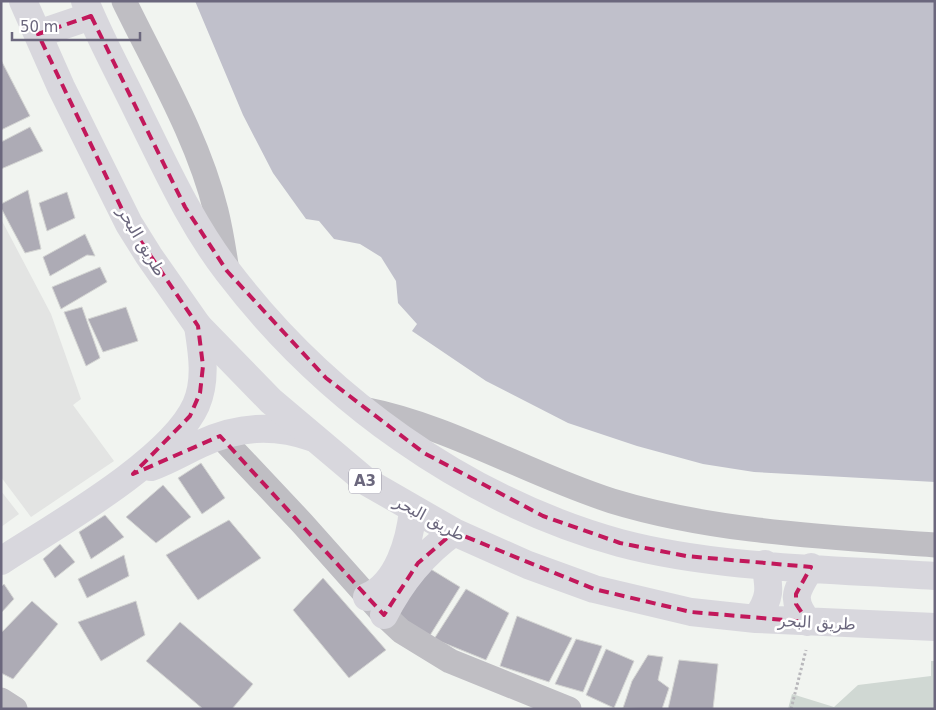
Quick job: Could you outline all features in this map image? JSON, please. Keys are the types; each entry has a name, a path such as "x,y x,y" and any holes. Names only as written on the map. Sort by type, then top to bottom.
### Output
{"main road":[{"name":"طريق البحر","path":"23,1 61,87 129,224 198,326 254,384 367,482 412,510 454,532 528,565 594,589 691,612 756,619 935,627"},
{"path":"38,34 88,9 185,207 227,271 289,343 363,409 424,453 485,489 543,516 620,543 686,556 765,564 935,576"},
{"path":"198,326 203,366 200,394 196,405 201,435"},
{"path":"1,561 133,474 201,435 277,428 314,438"},
{"path":"375,606 379,589 401,560 408,541 412,510"},
{"path":"375,606 393,597 418,562 436,544 454,532"},
{"path":"756,619 769,594 765,564"},
{"path":"808,622 796,604 796,594 811,567"}],"street":[{"path":"124,1 184,126 202,170 216,210 227,271"},
{"path":"363,409 396,416 427,426 571,486 656,513 814,536 935,545"},
{"path":"201,435 302,523 375,606 423,646 450,661 569,709"},
{"path":"1,700 15,709"}],"path":[{"path":"791,709 806,650"}],"highlighted area":[{"path":"91,16 185,207 227,271 326,378 424,453 543,516 620,543 686,556 811,567 796,594 796,604 808,622 691,612 594,589 454,532 418,563 384,615 220,436 133,474 190,416 200,393 203,366 198,326 129,224 38,34"}],"shaded area":[{"path":"195,1 935,1 935,482 754,472 703,464 637,446 568,423 486,381 412,331 417,324 398,303 396,281 381,257 360,244 334,239 319,221 306,219 273,173 243,115"},
{"path":"1,219 51,314 81,399 73,405 114,461 31,517 1,477"},
{"path":"1,491 19,514 1,527"},
{"path":"931,661 935,661 935,709 788,709 792,694 834,707 858,685 931,676"}],"building":[{"path":"1,60 30,116 1,130"},
{"path":"30,127 43,151 1,169 1,142"},
{"path":"28,190 41,249 25,253 1,208 1,204"},
{"path":"67,192 75,218 47,231 39,203"},
{"path":"85,234 95,256 87,255 50,276 43,257"},
{"path":"100,267 107,282 61,309 52,287"},
{"path":"82,307 100,358 86,366 64,312"},
{"path":"126,307 138,341 103,352 88,319"},
{"path":"201,463 225,498 202,514 178,478"},
{"path":"163,485 191,517 156,543 126,517"},
{"path":"105,515 124,537 91,559 79,532"},
{"path":"229,520 261,558 198,600 166,555"},
{"path":"60,544 75,562 55,578 43,559"},
{"path":"124,555 129,576 87,598 78,579"},
{"path":"429,568 460,587 429,637 395,616"},
{"path":"323,578 386,650 349,678 293,610"},
{"path":"4,584 14,599 1,613 1,587"},
{"path":"466,589 509,613 486,660 434,639"},
{"path":"32,601 58,624 13,679 1,673 1,633"},
{"path":"136,601 145,635 101,661 78,622"},
{"path":"517,616 572,638 549,682 500,666"},
{"path":"180,622 253,684 232,709 203,709 146,661"},
{"path":"576,639 602,646 583,692 555,684"},
{"path":"606,649 634,661 614,708 586,695"},
{"path":"648,655 663,657 658,680 669,688 662,709 623,708 632,681"},
{"path":"679,660 718,664 713,709 668,709"}]}
